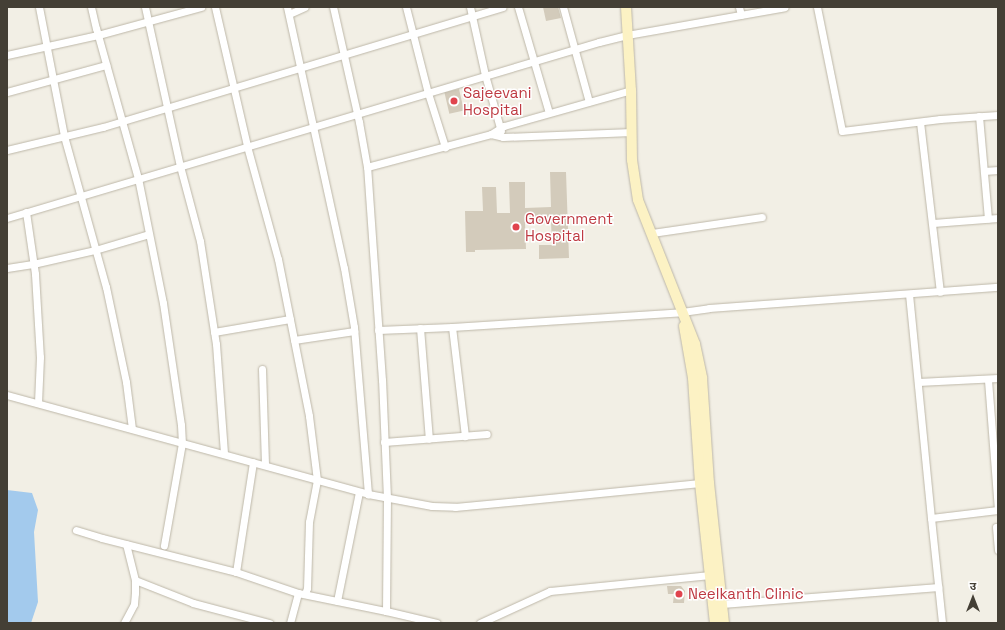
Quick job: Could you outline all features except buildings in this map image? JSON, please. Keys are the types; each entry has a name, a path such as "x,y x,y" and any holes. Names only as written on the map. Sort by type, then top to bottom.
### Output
{"street":[{"path":"39,7 64,136 106,287 126,382 132,429"},
{"path":"91,7 138,178 163,303 181,424 182,443 164,546"},
{"path":"145,7 180,166 200,241 214,332 224,454"},
{"path":"7,55 149,23 201,7"},
{"path":"215,7 246,146 278,259 309,416 317,480 309,522 307,588 301,594 290,623"},
{"path":"305,7 288,11 344,268 354,331 368,494"},
{"path":"333,7 345,55 366,167 378,330 387,498 386,611"},
{"path":"406,7 428,92 445,147"},
{"path":"470,7 485,75 503,137"},
{"path":"7,150 122,120 232,86 345,55 502,7"},
{"path":"518,7 549,113"},
{"path":"563,7 589,102"},
{"path":"626,7 631,90 632,160 638,200 695,344 702,378 709,483 724,623"},
{"path":"739,7 741,15"},
{"path":"7,218 575,49 627,35 785,7"},
{"path":"817,7 842,131 998,115"},
{"path":"7,92 106,65"},
{"path":"366,167 491,134 500,128 631,90"},
{"path":"979,116 988,219"},
{"path":"920,122 940,292"},
{"path":"491,134 503,137 632,132"},
{"path":"984,171 998,170"},
{"path":"26,212 33,264 40,357 38,403"},
{"path":"652,233 762,218"},
{"path":"933,223 998,218"},
{"path":"7,268 33,264 95,250 149,234"},
{"path":"378,330 452,327 682,312 709,308 998,288"},
{"path":"910,294 942,623"},
{"path":"682,312 693,378 700,482 715,623"},
{"path":"214,332 290,319"},
{"path":"452,327 465,436"},
{"path":"420,328 430,439"},
{"path":"294,340 354,331"},
{"path":"262,369 265,465"},
{"path":"918,382 998,378"},
{"path":"931,518 998,510 996,451 988,379"},
{"path":"7,395 359,492 432,506 456,507 700,482"},
{"path":"384,442 487,434"},
{"path":"236,572 253,462"},
{"path":"337,601 359,492"},
{"path":"996,528 998,550"},
{"path":"76,530 236,572 301,594 437,623"},
{"path":"124,623 134,604 135,580 126,544"},
{"path":"480,623 550,591 710,575"},
{"path":"135,580 193,603 269,623"},
{"path":"722,604 938,587"}],"water":[{"path":"7,490 32,493 38,510 34,532 38,602 31,623 7,623"}],"place":[{"name":"Sajeevani Hospital","path":"454,101"},
{"name":"Government Hospital","path":"516,227"},
{"name":"Neelkanth Clinic","path":"679,594"}]}
